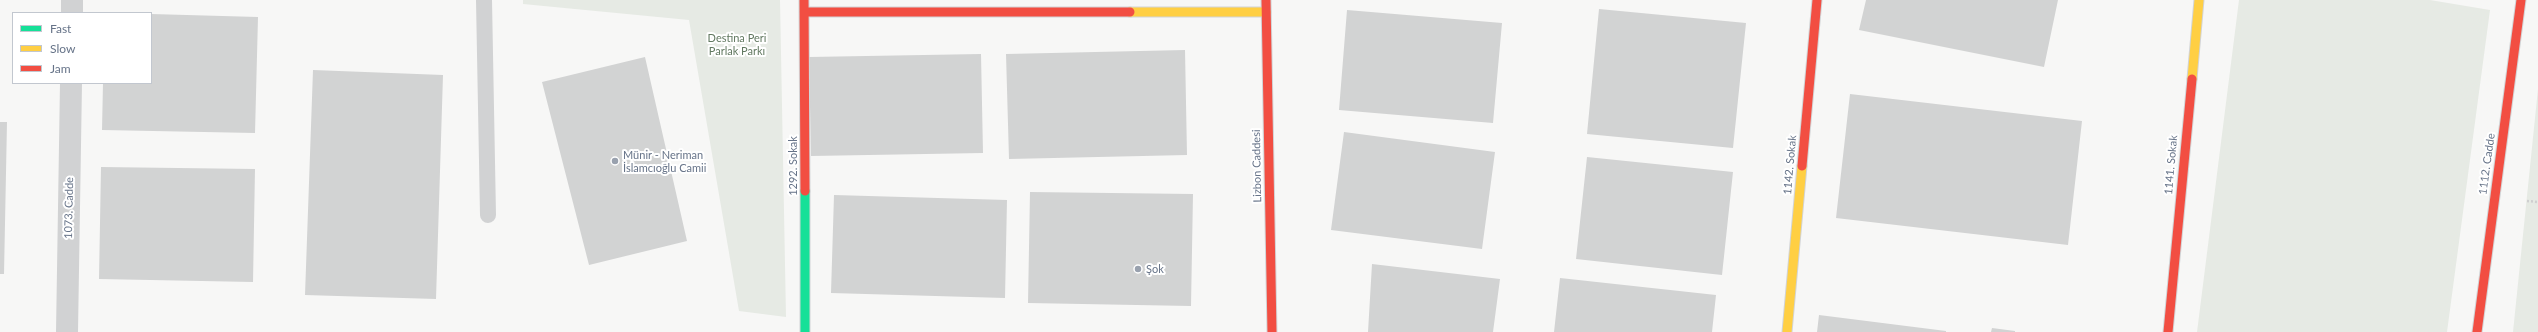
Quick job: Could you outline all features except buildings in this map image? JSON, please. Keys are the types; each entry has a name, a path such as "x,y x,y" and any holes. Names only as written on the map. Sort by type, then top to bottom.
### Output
{"street":[{"path":"72,0 72,12"},
{"name":"1292. Sokak","path":"804,0 805,332"},
{"name":"Lizbon Caddesi","path":"1266,0 1272,332"},
{"name":"1142. Sokak","path":"1787,332 1817,0"},
{"name":"1141. Sokak","path":"2168,332 2199,0"},
{"name":"1112. Cadde","path":"2477,332 2522,0"},
{"path":"804,12 1266,12"},
{"name":"1073. Cadde","path":"67,332 71,84"}],"lane":[{"path":"484,0 488,215"}],"path":[{"path":"2526,201 2538,202"}],"green space":[{"name":"Destina Peri Parlak Parkı","path":"523,0 780,0 786,317 739,311 689,20 523,4"},
{"path":"2239,0 2430,0 2490,10 2447,332 2197,332"},
{"path":"2538,89 2538,332 2513,332"}],"traffic: fast":[{"path":"805,191 805,332"}],"traffic: slow":[{"path":"2192,79 2199,0"},
{"path":"1130,12 1266,12"},
{"path":"1787,332 1802,166"}],"traffic: jam":[{"path":"804,0 805,191"},
{"path":"1266,0 1272,332"},
{"path":"1802,166 1817,0"},
{"path":"2477,332 2521,0"},
{"path":"804,12 1130,12"},
{"path":"2168,332 2192,79"}],"place":[{"name":"Münir - Neriman İslamcıoğlu Camii","path":"615,161"},
{"name":"Şok","path":"1138,269"}]}
